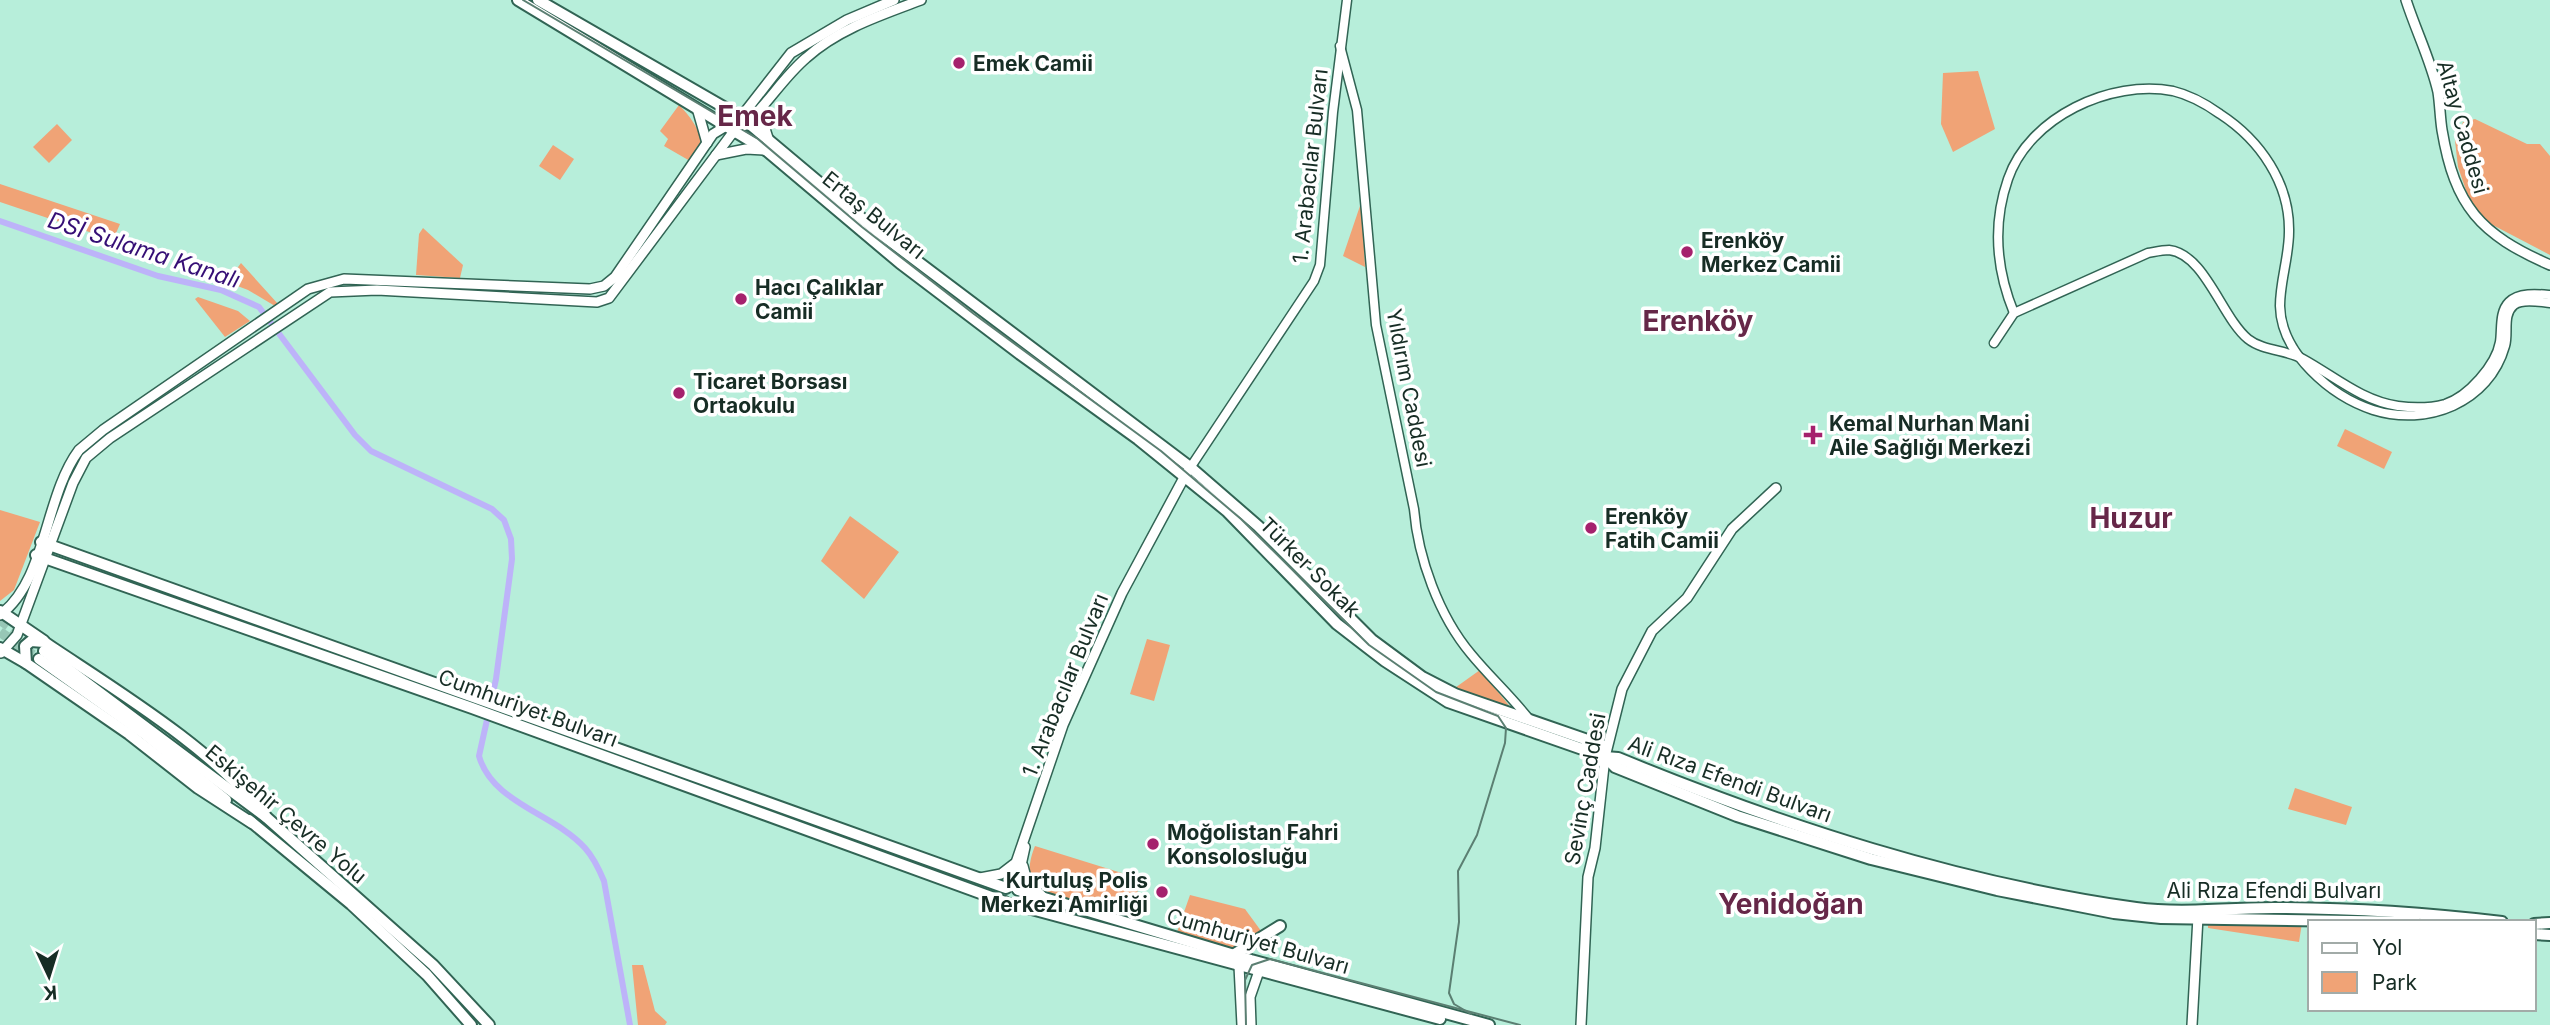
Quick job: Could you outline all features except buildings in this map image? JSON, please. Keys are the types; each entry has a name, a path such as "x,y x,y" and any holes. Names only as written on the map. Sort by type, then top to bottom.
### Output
{"main road":[{"name":"Ertaş Bulvarı","path":"518,0 767,151 917,276 1189,474"},
{"name":"Ertaş Bulvarı","path":"538,0 745,120 877,232 1189,474"},
{"path":"768,138 761,116 761,104 791,53 847,20 894,0"},
{"path":"42,650 19,624 1,613 18,597 41,556 86,458 110,438 324,296 347,289 597,302 609,298 714,156 806,57 838,35 921,0"},
{"name":"Altay Caddesi","path":"2406,0 2437,90 2442,132 2463,201 2475,218 2498,238 2550,265"},
{"path":"726,110 740,110 761,104"},
{"path":"696,106 707,144"},
{"path":"46,545 65,473 87,441 309,289 344,279 590,289 604,286 615,277 707,144 726,124 745,120"},
{"path":"714,156 746,149 767,151"},
{"name":"Türker Sokak","path":"1189,474 1258,526 1372,640 1442,689 1549,725"},
{"name":"Türker Sokak","path":"1189,474 1264,547 1337,624 1406,676 1448,702 1605,757"},
{"name":"1. Arabacılar Bulvarı","path":"1012,888 1063,725 1122,593 1189,474"},
{"name":"Sevinç Caddesi","path":"1581,1025 1588,877 1595,848 1605,757 1622,690 1652,631 1687,598 1732,529 1776,488"},
{"name":"Cumhuriyet Bulvarı","path":"46,545 764,807 1009,903 1463,1025"},
{"path":"41,556 15,639 1,651 26,663 129,734 198,788 252,823"},
{"name":"Cumhuriyet Bulvarı","path":"41,556 388,672"},
{"path":"26,663 25,646 31,641 42,650"},
{"name":"Eskişehir Çevre Yolu","path":"42,650 266,817 433,965 489,1025"},
{"name":"Eskişehir Çevre Yolu","path":"42,650 351,904 427,975 471,1025"},
{"path":"1529,719 1551,737"},
{"path":"1549,725 1602,745 1605,757"},
{"name":"Ali Rıza Efendi Bulvarı","path":"1605,757 1615,767 1776,830 1871,859 2002,891 2114,913 2150,917 2329,920"},
{"name":"Ali Rıza Efendi Bulvarı","path":"1605,757 1618,758 1761,814 1874,849 1980,877 2138,908 2395,910 2484,920"},
{"name":"Cumhuriyet Bulvarı","path":"764,807 980,878 1233,955 1489,1025"},
{"path":"980,878 1001,874 1019,863 1027,881 1044,898"},
{"path":"1009,903 1020,897 1012,888"},
{"path":"2192,1025 2198,917"},
{"path":"1233,955 1280,926"},
{"path":"1242,1025 1239,966 1251,960"},
{"path":"1251,1025 1250,997 1259,971"}],"street":[{"name":"1. Arabacılar Bulvarı","path":"1189,474 1314,281 1320,265 1340,46 1347,0"},
{"name":"Yıldırım Caddesi","path":"1340,46 1357,110 1376,325 1415,509 1416,534 1436,594 1469,652 1521,709"},
{"path":"2014,313 2002,285 1998,255 1998,215 2009,176 2032,140 2063,114 2101,96 2141,88 2174,91 2197,100 2223,116 2258,145 2281,185 2289,234 2280,307 2286,329 2301,358 2318,381 2371,409 2408,416 2428,415 2459,405 2489,376 2505,345 2508,314 2512,307 2518,303 2550,303"},
{"path":"1994,343 2014,313 2148,253 2169,250 2185,256 2201,272 2249,341 2301,358 2364,395 2396,405 2425,407 2448,403 2468,389 2492,363 2500,344 2501,324 2509,302 2518,296 2550,295"},
{"path":"1521,709 1529,719"},
{"path":"1521,709 1549,725"}],"green space":[{"path":"1978,71 1995,129 1953,152 1941,124 1943,73"},
{"path":"679,105 694,123 702,144 690,161 664,146 668,139 660,131"},
{"path":"2475,119 2527,144 2540,144 2550,156 2550,255 2485,221 2469,199 2458,167 2455,141 2463,122"},
{"path":"57,124 72,140 49,163 33,147"},
{"path":"553,145 574,159 560,180 539,166"},
{"path":"0,184 120,224 113,240 0,202"},
{"path":"1362,200 1365,267 1343,256"},
{"path":"423,228 463,265 460,278 416,275 419,234"},
{"path":"241,263 278,304 275,306 248,290 227,282"},
{"path":"198,297 238,311 250,321 225,337 195,299"},
{"path":"2345,429 2392,452 2384,469 2337,446"},
{"path":"0,510 40,522 14,590 0,601"},
{"path":"850,516 899,552 864,599 821,561"},
{"path":"1147,639 1170,645 1154,701 1130,694"},
{"path":"1480,670 1512,709 1452,690"},
{"path":"2295,788 2352,807 2346,825 2288,809"},
{"path":"1035,846 1141,879 1130,919 1070,902 1041,890 1030,875"},
{"path":"1190,895 1245,909 1264,935 1242,950 1176,935"},
{"path":"2302,923 2299,942 2208,928 2208,924"},
{"path":"632,965 643,965 655,1011 667,1022 665,1025 638,1025"}],"waterway":[{"name":"DSİ Sulama Kanalı","path":"0,221 158,276 221,290 259,307 355,435 371,451 492,509 504,520 511,539 512,559 496,679 479,756 486,772 497,785 510,797 572,836 596,864 604,881 630,1025"}],"tunnel":[{"path":"0,620 36,645"},
{"path":"0,632 39,659"}],"tram line":[{"path":"523,0 758,139 862,227 974,314 1161,451 1241,519 1369,645 1436,692 1498,716 1506,728 1505,743 1477,835 1458,871 1459,922 1449,993 1454,1004 1471,1014"},
{"path":"1246,1025 1245,980 1252,965 1270,959 1520,1025"}],"place":[{"name":"Emek Camii","path":"959,63"},
{"name":"Erenköy Merkez Camii","path":"1687,252"},
{"name":"Hacı Çalıklar Camii","path":"741,299"},
{"name":"Ticaret Borsası Ortaokulu","path":"679,393"},
{"name":"Kemal Nurhan Mani Aile Sağlığı Merkezi","path":"1813,435"},
{"name":"Erenköy Fatih Camii","path":"1591,528"},
{"name":"Moğolistan Fahri Konsolosluğu","path":"1153,844"},
{"name":"Kurtuluş Polis Merkezi Amirliği","path":"1162,892"}],"district":[{"name":"Emek","path":"755,116"},
{"name":"Erenköy","path":"1698,321"},
{"name":"Huzur","path":"2131,518"},
{"name":"Yenidoğan","path":"1791,904"}]}
